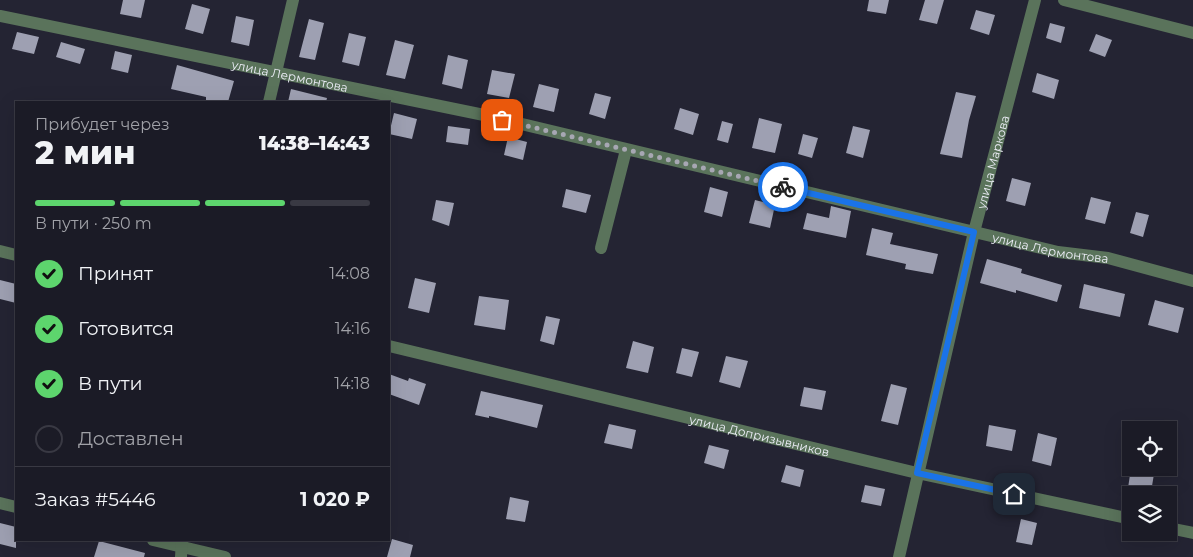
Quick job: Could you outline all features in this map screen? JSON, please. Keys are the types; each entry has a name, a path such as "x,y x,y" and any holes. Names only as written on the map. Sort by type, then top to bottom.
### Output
{"street":[{"path":"269,101 293,0"},
{"name":"улица Маркова","path":"899,557 974,232 1035,0"},
{"path":"1064,0 1193,33"},
{"name":"улица Лермонтова","path":"0,16 484,115 1058,252 1108,258 1193,281"},
{"path":"601,248 626,150"},
{"path":"0,251 15,255"},
{"name":"улица Допризывников","path":"390,346 917,473 1122,517"},
{"path":"0,503 15,507"},
{"path":"1177,530 1193,533"},
{"path":"156,541 225,557"}],"building":[{"path":"123,0 145,0 141,18 120,14"},
{"path":"869,0 889,0 886,14 867,11"},
{"path":"925,0 944,0 937,24 919,20"},
{"path":"192,4 210,9 203,34 185,29"},
{"path":"976,10 995,15 989,35 970,29"},
{"path":"236,16 254,20 249,46 231,42"},
{"path":"309,19 324,23 315,60 299,57"},
{"path":"1050,23 1065,27 1061,43 1046,38"},
{"path":"17,32 39,37 34,54 12,49"},
{"path":"349,33 366,37 359,66 342,62"},
{"path":"1096,34 1112,40 1105,57 1089,51"},
{"path":"395,40 414,45 405,79 386,75"},
{"path":"61,42 85,49 80,64 56,57"},
{"path":"115,51 132,55 128,73 111,69"},
{"path":"448,55 468,60 462,89 442,84"},
{"path":"177,65 234,81 228,101 206,100 206,97 171,89"},
{"path":"492,70 515,74 509,98 487,94"},
{"path":"1037,73 1059,80 1054,99 1032,92"},
{"path":"539,84 559,89 554,112 533,107"},
{"path":"291,89 327,98 326,101 288,101"},
{"path":"956,92 976,96 969,120 962,158 940,154"},
{"path":"595,93 611,97 605,119 589,114"},
{"path":"680,108 699,114 693,135 674,129"},
{"path":"394,113 417,119 412,139 390,134"},
{"path":"759,118 782,124 775,153 752,148"},
{"path":"722,121 733,124 728,143 717,140"},
{"path":"448,126 470,129 468,145 446,142"},
{"path":"853,126 870,130 863,158 846,153"},
{"path":"803,134 818,138 812,158 798,154"},
{"path":"508,137 527,142 523,160 504,155"},
{"path":"1012,178 1031,183 1025,206 1006,201"},
{"path":"710,187 728,192 722,217 704,212"},
{"path":"566,189 591,195 586,213 562,207"},
{"path":"1091,197 1111,202 1105,224 1085,219"},
{"path":"436,200 454,203 449,226 432,220"},
{"path":"755,200 775,205 770,228 749,223"},
{"path":"831,206 851,211 846,238 803,229 807,213 829,218"},
{"path":"1136,212 1149,215 1143,237 1130,233"},
{"path":"872,228 893,233 890,244 938,254 933,274 905,269 906,264 866,255"},
{"path":"987,259 1022,269 1021,273 1062,285 1057,302 1016,290 1016,293 980,283"},
{"path":"415,278 436,283 429,313 408,308"},
{"path":"0,280 15,284 15,303 0,299"},
{"path":"1084,284 1125,294 1120,317 1079,308"},
{"path":"479,296 509,300 505,330 474,325"},
{"path":"1155,300 1184,308 1178,333 1148,325"},
{"path":"546,316 560,319 554,345 540,341"},
{"path":"633,341 654,347 648,373 626,368"},
{"path":"682,348 699,352 692,377 676,373"},
{"path":"726,356 748,361 740,388 719,382"},
{"path":"390,374 408,381 409,378 426,384 419,405 390,394"},
{"path":"891,384 907,388 898,425 881,421"},
{"path":"804,387 826,391 822,410 800,406"},
{"path":"481,391 543,405 537,428 489,416 489,418 475,415"},
{"path":"609,424 636,430 632,449 604,443"},
{"path":"989,425 1016,430 1012,451 986,446"},
{"path":"1038,433 1057,438 1051,466 1032,461"},
{"path":"709,445 729,450 724,469 704,463"},
{"path":"786,465 804,470 800,487 781,482"},
{"path":"1130,476 1154,476 1152,486 1128,486"},
{"path":"865,485 885,489 881,506 861,502"},
{"path":"510,497 529,501 525,522 506,519"},
{"path":"1021,519 1037,523 1032,545 1016,542"},
{"path":"0,523 15,527 16,548 0,544"},
{"path":"392,539 413,545 410,557 387,557"},
{"path":"99,541 145,553 144,557 94,557"}],"way so far":[{"path":"502,120 783,187"}],"route":[{"path":"783,187 974,232 917,473 1014,494"}]}
